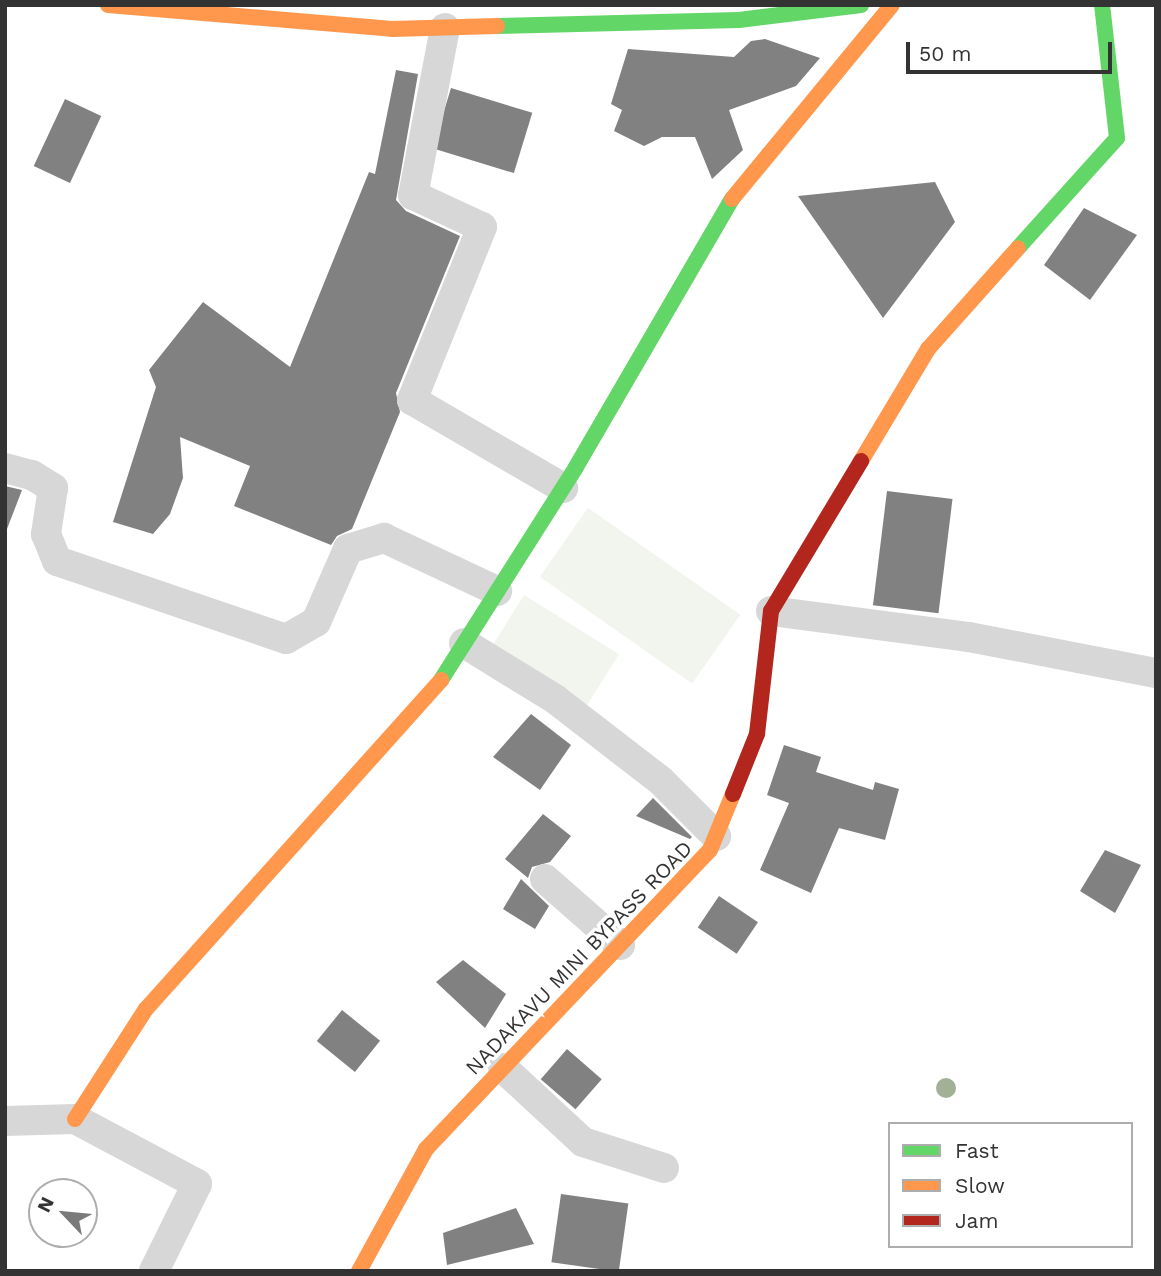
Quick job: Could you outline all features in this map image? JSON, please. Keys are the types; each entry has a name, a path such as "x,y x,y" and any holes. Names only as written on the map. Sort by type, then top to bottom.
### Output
{"street":[{"path":"108,5 392,29 739,20 860,5"},
{"path":"75,1119 146,1009 436,688 563,488 737,191 892,5"},
{"name":"NADAKAVU MINI BYPASS ROAD","path":"359,1271 426,1149 710,850 757,733 771,611 928,349 1116,138 1102,5"},
{"path":"445,28 413,195 482,228 412,400 563,488"},
{"path":"5,468 32,475 53,488 46,534 57,561 286,639 316,622 348,549 384,538 497,591"},
{"path":"771,611 969,637 1156,673"},
{"path":"464,643 555,699 661,781 716,836"},
{"path":"545,879 620,945"},
{"path":"503,1068 583,1142 664,1168"},
{"path":"5,1121 75,1119 197,1184 154,1271"}],"shaded area":[{"path":"588,508 740,615 692,683 540,577"},
{"path":"524,595 619,654 584,710 489,651"}],"building":[{"path":"765,39 820,58 796,86 729,110 743,150 712,179 695,137 662,137 644,146 614,131 622,110 611,104 628,49 734,57 751,41"},
{"path":"396,70 418,74 396,200 406,211 460,236 396,393 400,412 352,529 337,536 331,545 234,506 250,466 180,437 183,478 170,514 153,534 113,522 156,387 149,370 203,302 290,367 369,172 375,174"},
{"path":"451,88 532,113 514,173 433,148"},
{"path":"65,99 101,116 70,183 34,166"},
{"path":"935,182 955,222 883,318 798,196"},
{"path":"1084,208 1137,235 1090,300 1044,265"},
{"path":"5,486 22,490 7,529 5,529"},
{"path":"887,491 953,499 938,613 873,605"},
{"path":"531,714 571,745 540,790 493,757"},
{"path":"784,745 821,757 816,772 873,790 875,782 899,789 885,840 839,828 811,893 760,870 789,803 767,795"},
{"path":"653,798 692,837 690,839 636,816"},
{"path":"543,814 571,836 550,862 532,867 528,878 505,859"},
{"path":"1105,850 1141,865 1115,913 1080,891"},
{"path":"521,879 549,906 535,929 503,909"},
{"path":"719,896 758,922 737,954 698,928"},
{"path":"463,960 506,994 485,1028 436,982"},
{"path":"342,1010 380,1041 355,1072 317,1041"},
{"path":"567,1049 602,1079 575,1109 541,1079"},
{"path":"561,1194 628,1203 619,1271 551,1262"},
{"path":"516,1208 534,1244 447,1265 443,1233"}],"traffic: fast":[{"path":"497,26 739,20 861,5"},
{"path":"1018,248 1117,138 1102,5"},
{"path":"441,680 576,467 732,199"}],"traffic: slow":[{"path":"108,5 392,29 497,26"},
{"path":"732,199 892,5"},
{"path":"861,461 928,349 1018,248"},
{"path":"75,1119 146,1009 441,680"},
{"path":"359,1271 426,1149 710,850 733,794"}],"traffic: jam":[{"path":"733,794 757,734 771,611 861,461"}]}
